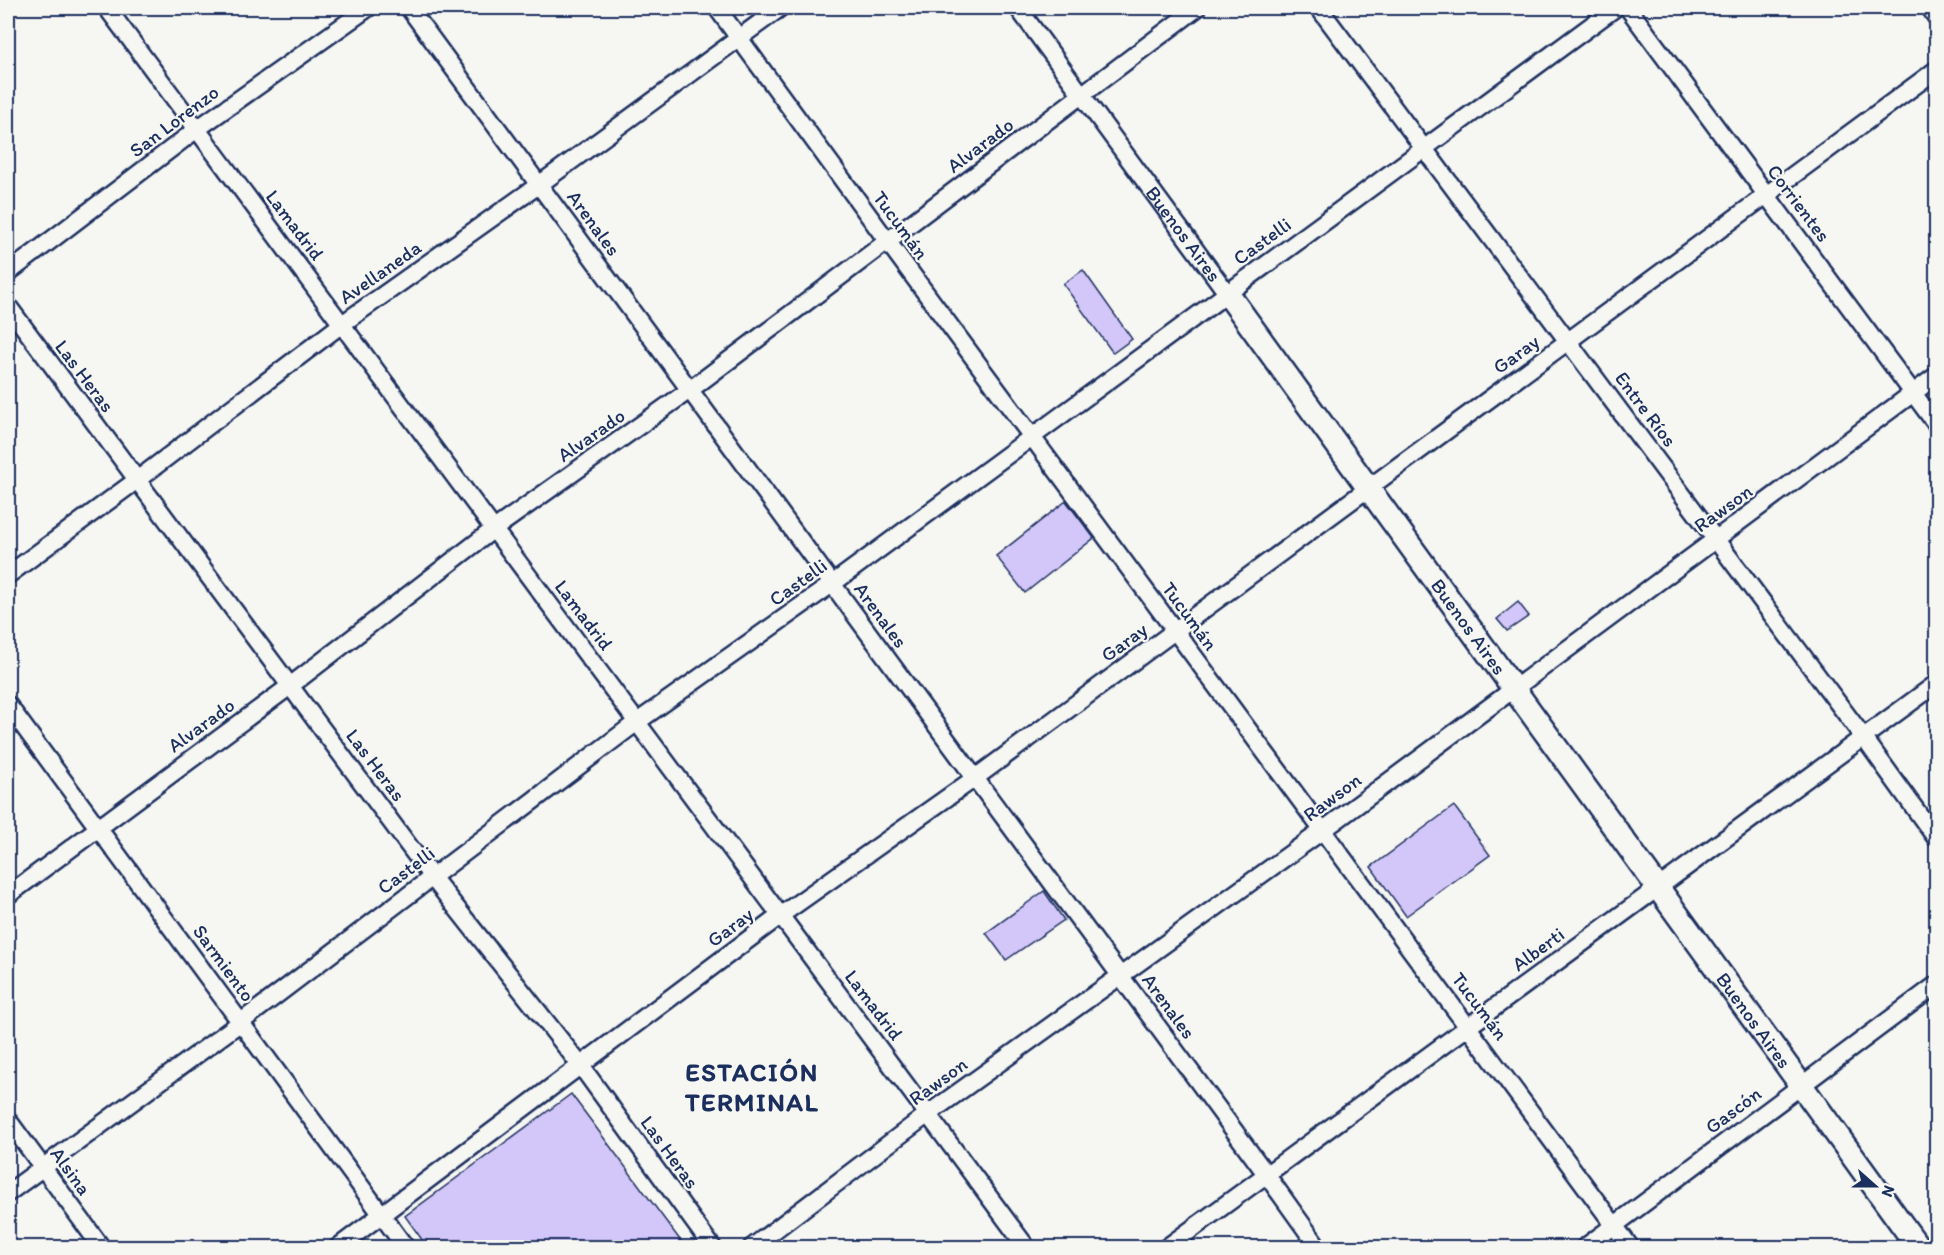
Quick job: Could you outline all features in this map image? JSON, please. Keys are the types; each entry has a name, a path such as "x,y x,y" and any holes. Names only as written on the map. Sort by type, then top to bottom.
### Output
{"street":[{"name":"Lamadrid","path":"107,8 1027,1248"},
{"name":"San Lorenzo","path":"8,273 197,129 368,8"},
{"name":"Arenales","path":"409,8 691,389 1319,1248"},
{"name":"Tucumán","path":"717,8 1631,1248"},
{"name":"Avellaneda","path":"8,575 342,324 540,184 780,8"},
{"name":"Buenos Aires","path":"1018,8 1369,488 1919,1248"},
{"name":"Alvarado","path":"8,895 290,686 494,529 691,389 1197,8"},
{"name":"Entre Ríos","path":"1319,8 1569,341 1936,838"},
{"name":"Castelli","path":"8,1193 241,1022 637,722 832,584 1615,8"},
{"name":"Corrientes","path":"1628,8 1936,424"},
{"path":"1930,8 1936,17"},
{"name":"Garay","path":"337,1248 781,915 975,778 1936,70"},
{"name":"Las Heras","path":"8,306 432,877 580,1066 713,1248"},
{"name":"Rawson","path":"751,1248 928,1114 1322,831 1936,376"},
{"name":"Alberti","path":"1166,1248 1936,684"},
{"name":"Sarmiento","path":"8,705 406,1248"},
{"name":"Gascón","path":"1584,1248 1936,985"},
{"name":"Alsina","path":"8,1120 102,1248"}],"building":[{"path":"1083,270 1132,339 1113,353 1063,284"},
{"path":"1066,501 1094,538 1025,593 996,556"},
{"path":"1518,602 1529,616 1507,631 1497,619"},
{"path":"1454,806 1490,855 1406,916 1371,867"},
{"path":"1044,891 1064,920 1006,960 986,933"},
{"path":"571,1094 686,1248 428,1248 405,1216"}],"district":[{"name":"ESTACIÓN TERMINAL","path":"752,1087"}]}
